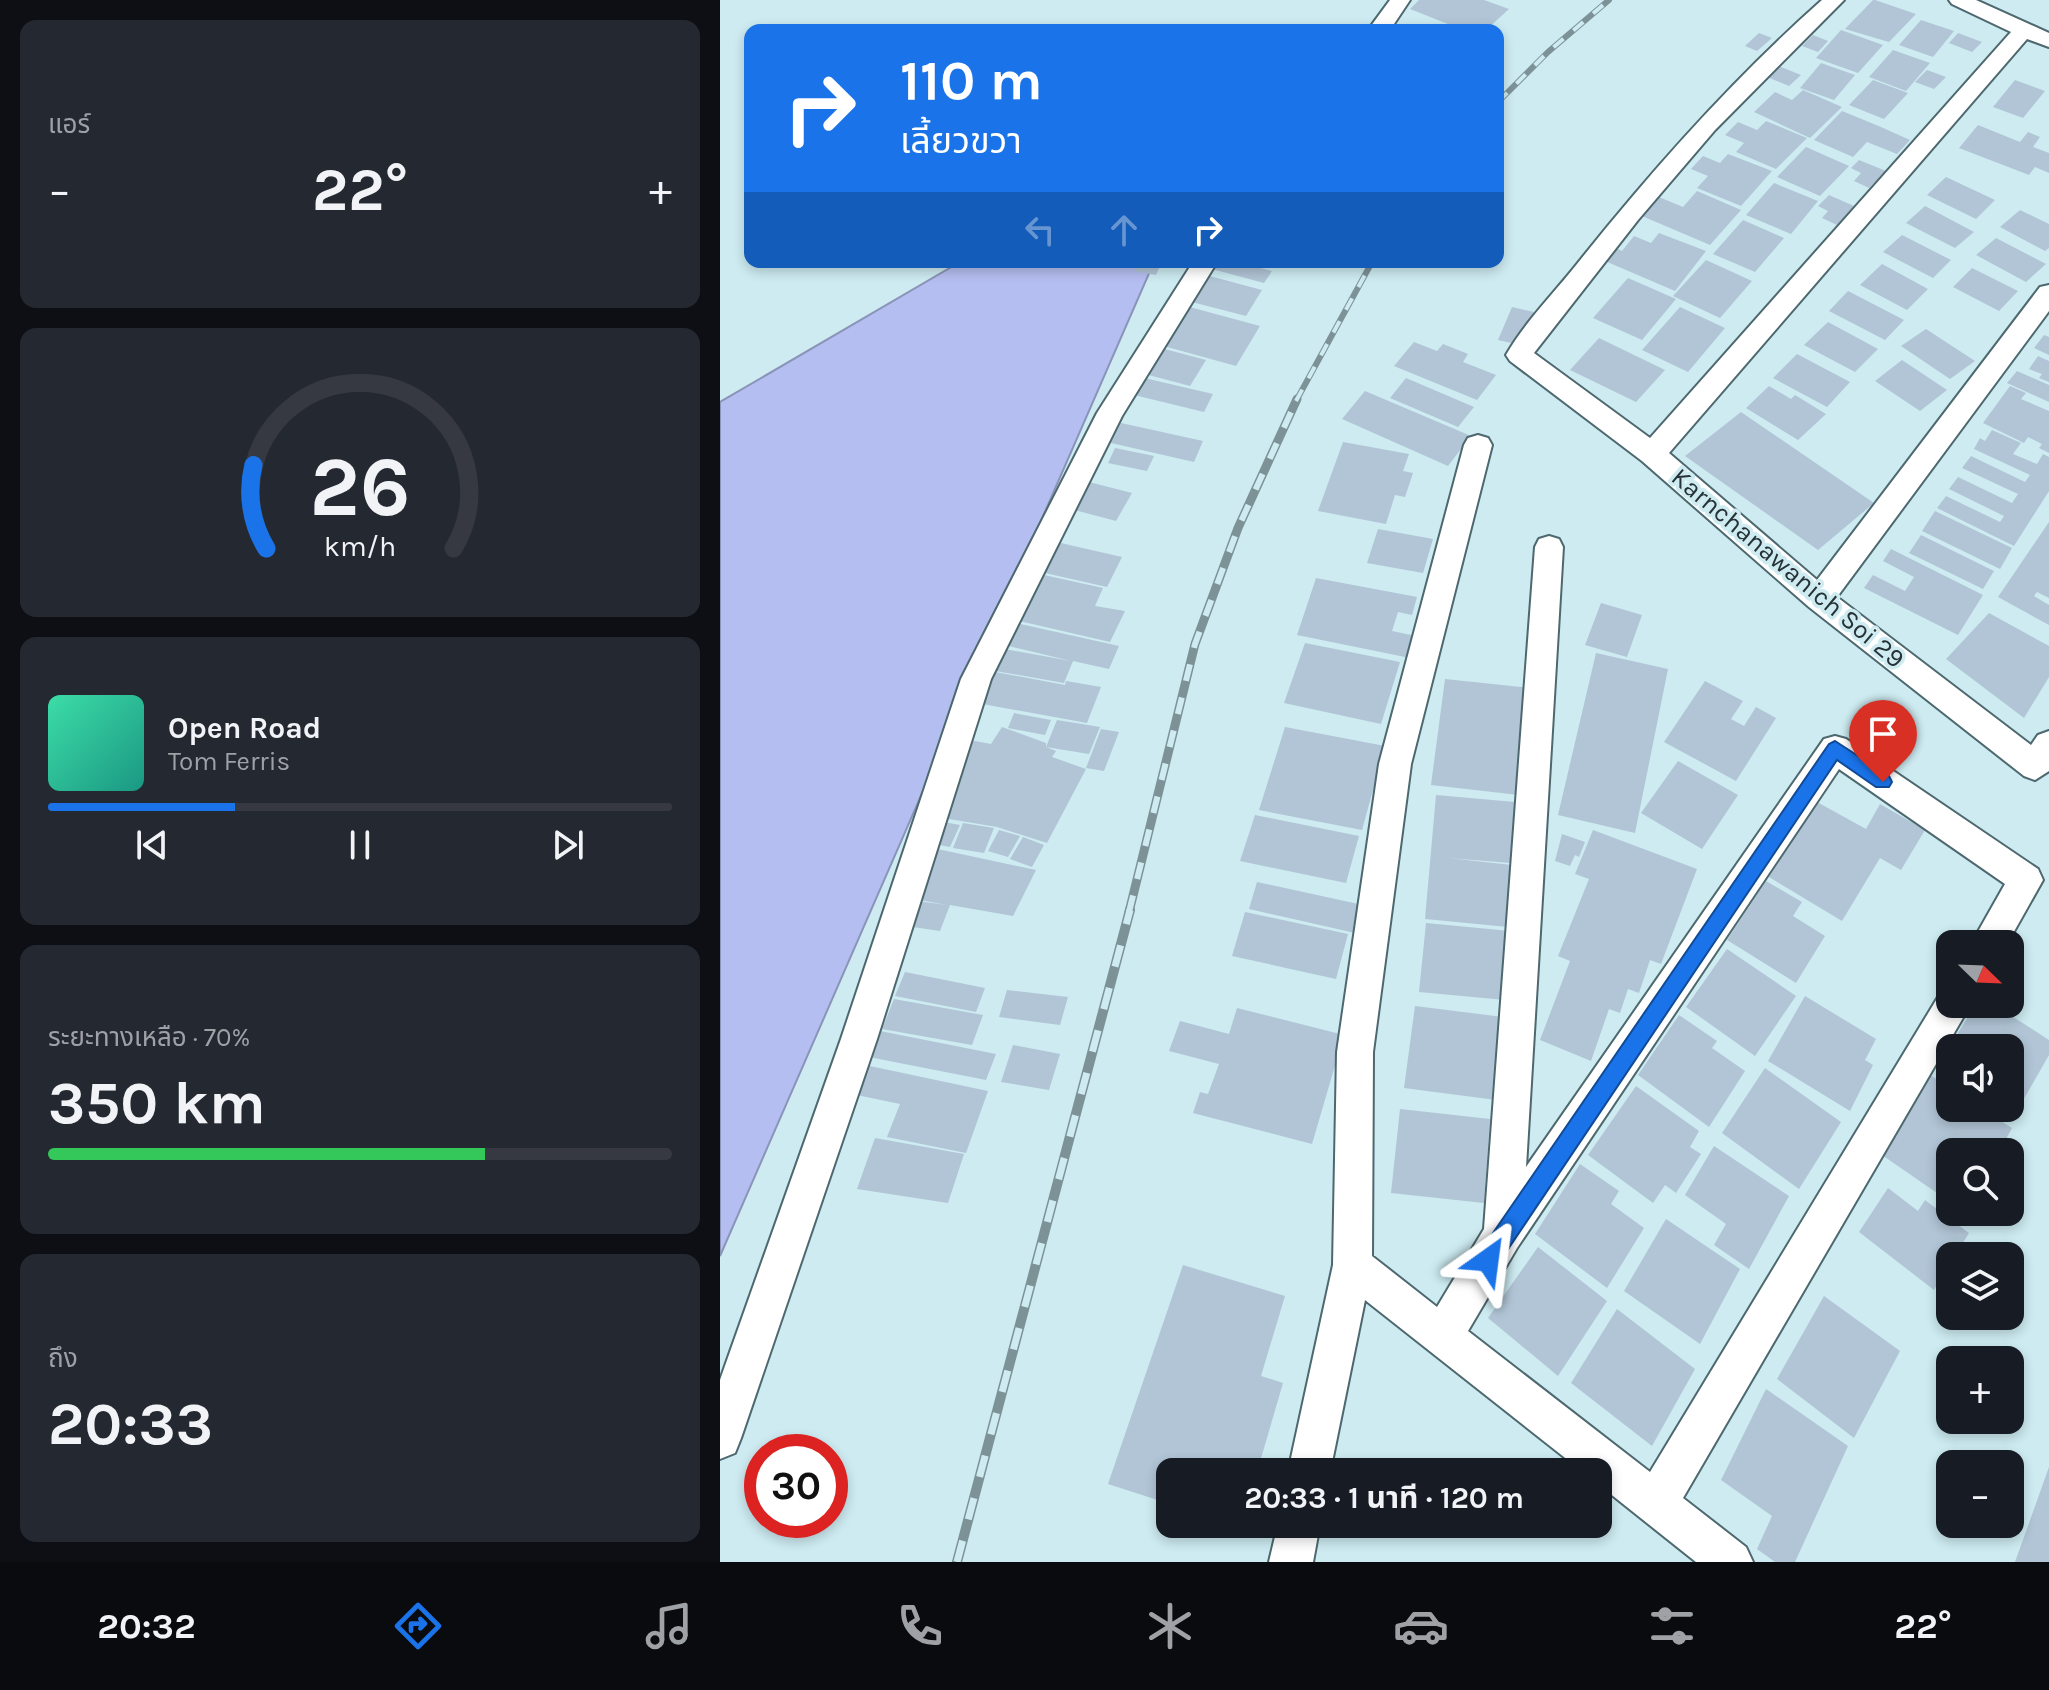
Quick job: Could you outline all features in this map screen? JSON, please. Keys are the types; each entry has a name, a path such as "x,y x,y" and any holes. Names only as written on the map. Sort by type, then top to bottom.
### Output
{"street":[{"path":"1383,24 1400,0"},
{"name":"Karnchanawanich Soi 29","path":"1834,0 1783,44 1658,179 1519,355 1652,454 1819,599 2035,766 2049,744"},
{"path":"1959,0 2049,41"},
{"path":"1652,454 2024,30"},
{"path":"720,1438 859,1039 976,679 1110,413 1201,268"},
{"path":"1819,599 2049,293"},
{"path":"1312,1458 1352,1265 1355,1052 1395,764 1478,445"},
{"path":"1503,1234 1549,547"},
{"path":"1443,1335 1503,1234 1835,749 2026,880 1996,930"},
{"path":"1656,1503 1945,1018"},
{"path":"1352,1265 1731,1562"},
{"path":"1291,1562 1296,1538"}],"water":[{"path":"950,268 1151,268 720,1256 720,402"}],"building":[{"path":"1419,0 1484,0 1509,9 1493,24 1448,24 1410,9"},
{"path":"1873,0 1916,14 1889,42 1845,29"},
{"path":"1921,20 1954,31 1933,57 1899,45"},
{"path":"1841,30 1883,45 1858,73 1816,58"},
{"path":"1759,33 1772,38 1757,51 1745,46"},
{"path":"1958,33 1982,42 1972,52 1949,43"},
{"path":"1813,35 1828,41 1818,52 1802,46"},
{"path":"1893,50 1930,63 1906,91 1869,77"},
{"path":"1821,63 1855,75 1834,100 1800,88"},
{"path":"1774,64 1801,75 1789,86 1762,75"},
{"path":"1927,70 1946,77 1934,89 1915,82"},
{"path":"1873,80 1908,93 1884,119 1849,105"},
{"path":"2015,80 2045,91 2023,118 1993,107"},
{"path":"1803,90 1842,107 1810,138 1754,112 1775,92 1792,100"},
{"path":"1842,111 1910,140 1897,154 1867,142 1853,157 1814,140"},
{"path":"1766,121 1807,138 1776,169 1736,152 1744,143 1725,135 1738,122 1757,130"},
{"path":"1978,125 2020,142 2028,132 2040,137 2033,147 2049,153 2049,173 2035,167 2029,175 1959,148"},
{"path":"1806,147 1849,166 1820,196 1777,177"},
{"path":"1728,154 1772,171 1741,206 1697,188 1708,176 1691,169 1703,156 1720,163"},
{"path":"1859,160 1886,171 1869,188 1854,181 1861,173 1851,168"},
{"path":"1946,177 1995,200 1976,219 1927,195"},
{"path":"1774,183 1818,201 1791,234 1746,215"},
{"path":"1697,191 1741,210 1710,245 1642,216 1659,197 1683,207"},
{"path":"1829,195 1854,206 1837,225 1822,218 1828,211 1818,206"},
{"path":"1925,206 1974,232 1955,248 1906,223"},
{"path":"2020,210 2049,224 2049,248 2045,251 2000,227"},
{"path":"1743,220 1784,238 1755,272 1713,254"},
{"path":"1659,233 1706,251 1675,291 1605,261 1616,248 1622,251 1634,236 1651,243"},
{"path":"1902,235 1951,260 1933,278 1883,252"},
{"path":"1996,238 2046,264 2026,282 1976,255"},
{"path":"1706,260 1752,281 1720,318 1673,296"},
{"path":"1882,264 1928,289 1907,310 1860,285"},
{"path":"1135,268 1159,268 1156,275 1134,271"},
{"path":"1208,268 1260,268 1272,271 1264,283"},
{"path":"1972,268 2018,291 1999,311 1953,287"},
{"path":"1206,275 1262,290 1246,316 1188,301"},
{"path":"1628,278 1676,299 1642,340 1593,318"},
{"path":"1848,291 1904,320 1885,340 1829,311"},
{"path":"1186,306 1260,326 1236,366 1160,345"},
{"path":"1512,307 1534,312 1520,345 1498,340"},
{"path":"1680,307 1725,328 1688,372 1642,350"},
{"path":"1828,322 1878,349 1855,372 1804,345"},
{"path":"1926,329 1975,361 1950,379 1901,346"},
{"path":"2044,335 2049,337 2049,355 2034,348"},
{"path":"1599,338 1665,370 1636,402 1570,370"},
{"path":"1414,342 1437,351 1443,344 1468,354 1463,362 1496,375 1477,400 1394,366"},
{"path":"1157,347 1206,360 1190,386 1141,373"},
{"path":"1797,354 1850,382 1827,407 1773,378"},
{"path":"2038,356 2049,361 2049,382 2039,378 2042,374 2029,369"},
{"path":"1902,360 1947,390 1920,411 1875,381"},
{"path":"2017,371 2049,385 2049,402 2007,383"},
{"path":"1140,377 1213,394 1204,412 1130,394"},
{"path":"1406,378 1474,407 1458,427 1390,398"},
{"path":"1769,386 1791,399 1795,395 1826,414 1798,440 1746,408"},
{"path":"2010,386 2026,393 2021,399 2049,411 2049,453 2039,448 2042,444 2028,437 2024,443 1983,423"},
{"path":"1365,391 1471,436 1448,466 1342,419"},
{"path":"1741,412 1874,503 1818,550 1685,456"},
{"path":"1121,423 1203,441 1194,462 1111,443"},
{"path":"1992,430 2021,443 2013,454 2037,464 2043,454 2049,457 2049,491 2014,546 1937,508 1946,496 2000,522 2004,516 1949,489 1958,477 2012,503 2018,494 1962,468 1971,456 2025,482 2030,475 1974,449 1980,438 1985,441"},
{"path":"1343,442 1409,454 1403,471 1413,473 1405,497 1395,495 1386,524 1318,511"},
{"path":"1115,448 1154,456 1147,471 1108,463"},
{"path":"1085,481 1132,493 1116,521 1067,508"},
{"path":"1935,511 2012,548 2000,569 1922,531"},
{"path":"2049,522 2049,598 2037,592 2034,596 2049,605 2049,625 1998,597"},
{"path":"1378,529 1433,539 1423,573 1367,563"},
{"path":"1921,535 1994,571 1983,589 1909,553"},
{"path":"1052,541 1122,557 1107,587 1036,571"},
{"path":"1891,549 1983,595 1958,635 1864,588 1873,575 1905,591 1914,577 1883,561"},
{"path":"1035,573 1103,588 1095,606 1125,611 1110,642 1011,619"},
{"path":"1316,578 1417,597 1412,615 1398,612 1392,631 1416,636 1410,658 1297,635"},
{"path":"1601,603 1642,615 1627,657 1585,645"},
{"path":"1989,613 2049,646 2049,677 2024,718 1946,659"},
{"path":"1011,622 1119,646 1109,669 1073,661 1064,683 990,670 999,648 1071,661 1000,644"},
{"path":"1305,643 1400,662 1381,724 1284,703"},
{"path":"1596,653 1668,669 1635,833 1558,815"},
{"path":"990,671 1065,685 1066,681 1101,687 1087,723 977,703"},
{"path":"1445,679 1530,688 1519,795 1431,785"},
{"path":"1705,681 1743,701 1731,719 1744,726 1756,707 1776,718 1736,781 1664,742"},
{"path":"1014,713 1051,720 1045,735 1008,728"},
{"path":"1057,720 1100,727 1089,754 1046,747"},
{"path":"1002,727 1046,743 1046,747 1056,751 1052,757 1086,769 1047,843 997,827 937,817 964,739 991,744"},
{"path":"1285,727 1385,746 1362,830 1259,810"},
{"path":"1101,729 1119,732 1104,771 1086,768"},
{"path":"1678,761 1738,795 1702,849 1641,813"},
{"path":"1436,795 1515,802 1511,863 1448,858 1512,865 1508,927 1425,919"},
{"path":"1817,802 1866,829 1880,804 1925,830 1901,870 1880,858 1842,921 1769,877"},
{"path":"1255,815 1359,836 1346,883 1240,861"},
{"path":"938,821 960,825 950,847 929,843"},
{"path":"963,823 994,828 984,853 953,848"},
{"path":"999,830 1020,836 1008,857 988,851"},
{"path":"1593,830 1697,869 1661,964 1650,960 1639,993 1628,989 1620,1013 1609,1009 1591,1061 1540,1040 1570,961 1558,956 1589,879 1575,874"},
{"path":"1562,834 1585,842 1579,857 1575,855 1570,866 1555,861"},
{"path":"1023,837 1044,845 1032,867 1010,859"},
{"path":"928,847 1036,870 1013,916 950,905 940,931 899,925 909,900 947,905 909,898"},
{"path":"1766,881 1802,902 1793,916 1825,936 1796,983 1727,940"},
{"path":"1257,882 1363,905 1355,933 1249,909"},
{"path":"1245,912 1348,934 1336,979 1232,956"},
{"path":"1426,923 1510,931 1505,1000 1419,992"},
{"path":"1727,949 1796,996 1755,1056 1686,1007"},
{"path":"905,972 985,988 976,1012 895,996"},
{"path":"1007,990 1068,997 1060,1025 999,1017"},
{"path":"1805,996 1876,1039 1865,1060 1873,1065 1850,1111 1768,1061"},
{"path":"894,999 983,1015 972,1045 882,1029"},
{"path":"1415,1006 1503,1017 1496,1100 1404,1088"},
{"path":"1237,1008 1344,1035 1312,1144 1193,1113 1200,1092 1208,1094 1219,1064 1169,1051 1180,1021 1229,1034"},
{"path":"1679,1015 1717,1041 1712,1048 1745,1071 1709,1127 1638,1075"},
{"path":"1967,1018 2015,1018 2049,1040 2049,1055 2024,1099 2024,1034 1957,1034"},
{"path":"880,1031 996,1054 986,1080 869,1057"},
{"path":"1013,1045 1060,1054 1049,1090 1001,1082"},
{"path":"865,1065 988,1091 966,1153 887,1137 900,1104 852,1094"},
{"path":"1765,1068 1841,1122 1799,1189 1722,1133"},
{"path":"1929,1074 1936,1079 1936,1122 2002,1122 2012,1128 2007,1138 1936,1138 1936,1192 1882,1155"},
{"path":"1636,1086 1699,1131 1690,1147 1701,1154 1676,1193 1665,1185 1653,1203 1588,1155"},
{"path":"1400,1109 1490,1119 1484,1203 1391,1193"},
{"path":"875,1138 964,1154 948,1203 857,1189"},
{"path":"1714,1146 1789,1196 1749,1269 1714,1245 1726,1224 1685,1195"},
{"path":"1580,1164 1619,1191 1611,1204 1644,1228 1607,1288 1535,1234"},
{"path":"1888,1188 1918,1211 1925,1200 1936,1208 1936,1226 1960,1226 1969,1233 1964,1242 1936,1242 1934,1290 1859,1232"},
{"path":"1666,1219 1740,1269 1700,1344 1624,1291"},
{"path":"1538,1247 1607,1301 1558,1376 1488,1318"},
{"path":"1183,1265 1285,1296 1261,1376 1283,1383 1261,1458 1156,1458 1156,1499 1108,1484"},
{"path":"1824,1296 1900,1351 1854,1438 1777,1379"},
{"path":"1617,1309 1695,1369 1652,1446 1571,1383"},
{"path":"1766,1389 1848,1446 1795,1562 1775,1562 1757,1549 1772,1516 1721,1480"},
{"path":"2049,1467 2049,1562 2015,1562"}],"railway":[{"path":"1504,96 1548,52 1609,0"},
{"path":"1297,400 1369,268"},
{"path":"1129,912 1195,644 1238,528 1297,400"},
{"path":"957,1562 1130,910"}],"route":[{"path":"1488,1260 1835,749 1883,782"}]}
